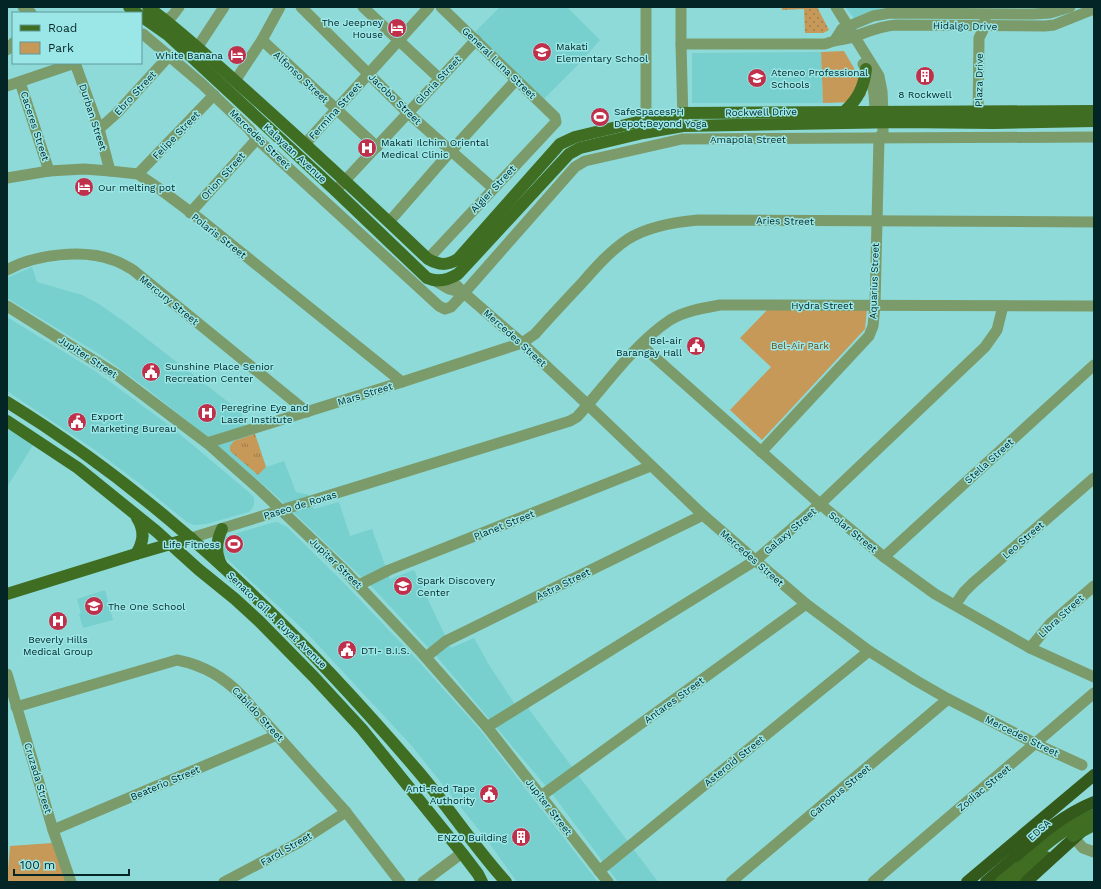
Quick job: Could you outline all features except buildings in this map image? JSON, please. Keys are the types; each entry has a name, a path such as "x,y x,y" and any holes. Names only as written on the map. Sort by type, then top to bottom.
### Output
{"highway":[{"path":"967,882 1094,775"},
{"name":"EDSA","path":"1001,882 1094,797"},
{"path":"986,882 1056,822 1081,807 1094,802"},
{"path":"1026,882 1094,820"}],"main road":[{"name":"Kalayaan Avenue","path":"148,7 168,35 427,278 437,282"},
{"name":"Kalayaan Avenue","path":"142,16 162,25 197,48 306,144 450,279"},
{"path":"845,112 861,93 865,81 866,69"},
{"name":"Rockwell Drive","path":"978,117 1094,111"},
{"name":"Rockwell Drive","path":"432,261 445,265 458,259 560,144 575,137 683,113 845,112 879,117"},
{"name":"Rockwell Drive","path":"450,279 458,274 569,154 580,148 642,133 683,126 879,117 978,117 1094,121"},
{"path":"437,282 450,279"},
{"name":"Senator Gil J. Puyat Avenue","path":"7,402 43,424 93,459 168,518 265,607 332,674 418,771 503,879"},
{"name":"Senator Gil J. Puyat Avenue","path":"7,421 78,468 170,544 259,621 362,729 482,879"},
{"path":"133,514 142,527 143,535 140,548 136,554"},
{"path":"222,529 218,536 217,549 222,567"},
{"name":"Paseo de Roxas","path":"7,594 191,538"},
{"path":"1001,882 1066,830 1080,820 1094,815"},
{"path":"1016,882 1063,843 1094,825"}],"street":[{"path":"142,34 162,25 179,7"},
{"path":"197,48 224,7"},
{"path":"235,81 262,40 280,7"},
{"name":"Jacobo Street","path":"301,7 408,113 493,188"},
{"path":"363,7 440,79"},
{"name":"Fermina Street","path":"306,144 430,7"},
{"name":"General Luna Street","path":"441,7 556,119"},
{"path":"646,7 646,120"},
{"path":"681,7 683,126"},
{"path":"829,7 879,76 882,91 879,117"},
{"path":"836,7 874,86 879,117"},
{"name":"Hidalgo Drive","path":"848,33 873,16 890,12 986,10 1050,13 1070,7"},
{"name":"Hidalgo Drive","path":"848,33 869,31 890,25 1024,27 1054,25 1094,9"},
{"name":"Plaza Drive","path":"973,10 974,26 979,38 978,117"},
{"name":"Plaza Drive","path":"979,38 985,26 986,10"},
{"path":"681,44 825,44 848,33"},
{"name":"Mercedes Street","path":"142,34 214,95 249,129 257,139 439,306 445,309 451,307 464,293"},
{"name":"Alfonso Street","path":"262,40 376,147"},
{"name":"Gloria Street","path":"336,191 476,40"},
{"name":"Ebro Street","path":"100,129 117,113 169,56"},
{"path":"7,86 72,64"},
{"name":"Durban Street","path":"75,64 100,129 110,171"},
{"path":"389,222 516,80"},
{"name":"Caceres Street","path":"20,82 49,171"},
{"name":"Felipe Street","path":"138,174 214,95"},
{"name":"Aquarius Street","path":"761,452 868,336 873,326 875,305 879,138 875,132 879,117"},
{"name":"Algier Street","path":"432,261 493,188 556,122 556,119"},
{"name":"Amapola Street","path":"464,293 575,167 585,161 682,139 1094,137"},
{"name":"Orion Street","path":"190,213 257,139"},
{"name":"Polaris Street","path":"7,178 49,171 84,170 138,174 157,187 402,382"},
{"name":"Aries Street","path":"522,343 535,334 601,262 615,249 629,239 648,230 668,225 698,220 1094,222"},
{"name":"Mercury Street","path":"7,270 35,259 72,255 94,255 112,259 133,270 307,412"},
{"name":"Mercedes Street","path":"450,279 522,343 702,515 806,604 869,651 915,680 948,699 1036,744 1082,765"},
{"name":"Mercedes Street","path":"437,282 449,289 464,293"},
{"name":"Hydra Street","path":"588,405 641,344 656,331 672,320 690,311 705,307 720,305 1094,306"},
{"name":"Jupiter Street","path":"7,306 117,375 207,443 260,490 359,585 426,657 487,727 608,882"},
{"name":"Galaxy Street","path":"487,727 756,560 820,504 985,347 997,330 1003,306"},
{"name":"Mars Street","path":"207,443 522,343"},
{"name":"Solar Street","path":"641,344 820,504 884,557 936,594 955,605 1030,648 1094,678"},
{"name":"Stella Street","path":"884,557 1094,366"},
{"name":"Paseo de Roxas","path":"191,538 570,421 577,417 588,405"},
{"name":"Planet Street","path":"359,585 389,570 651,466"},
{"name":"Leo Street","path":"955,605 964,592 1094,478"},
{"name":"Astra Street","path":"426,657 446,641 702,515"},
{"name":"Libra Street","path":"1030,648 1050,624 1094,586"},
{"name":"Antares Street","path":"541,796 806,604"},
{"name":"Asteroid Street","path":"599,871 869,651"},
{"name":"Cabildo Street","path":"16,707 177,660 192,663 218,675 235,688 346,812 400,882"},
{"name":"Cruzada Street","path":"7,674 53,830 71,882"},
{"name":"Zodiac Street","path":"873,882 1094,694"},
{"name":"Canopus Street","path":"731,882 948,699"},
{"name":"Beaterio Street","path":"53,830 277,735"},
{"name":"Farol Street","path":"224,882 298,843 346,812"},
{"path":"1074,838 1083,848 1094,852"},
{"path":"423,882 462,853"}],"shaded area":[{"name":"Makati Elementary School","path":"500,7 567,7 600,40 579,64 544,99 509,68 475,32"},
{"path":"845,7 898,7 881,9 855,19"},
{"name":"Ateneo Professional Schools","path":"821,52 823,103 692,103 692,53"},
{"path":"32,267 37,282 82,295 99,304 129,325 241,412 248,436 255,434 266,467 284,461 296,492 309,495 314,509 339,502 350,536 372,529 390,579 414,570 451,648 474,638 489,665 520,712 528,708 658,882 618,882 550,791 438,658 373,588 272,492 205,435 146,388 101,355 7,298 7,274 9,277"},
{"path":"7,317 95,371 170,426 251,494 254,498 252,509 249,512 206,524 194,525 187,522 95,450 7,391"},
{"path":"7,429 33,445 7,487"},
{"path":"277,522 287,527 343,582 421,664 480,730 598,882 517,882 487,840 411,745 306,632 224,556 222,551 224,538"},
{"name":"The One School","path":"105,590 113,620 83,628 77,599"}],"green space":[{"path":"782,7 817,7 829,30 823,33 805,33 804,9 782,10"},
{"path":"844,51 861,80 866,95 858,102 823,103 821,52"},
{"name":"Bel-Air Park","path":"768,309 867,309 865,329 762,440 730,410 771,367 740,338"},
{"path":"255,434 266,467 258,475 230,451 230,446 234,441"},
{"path":"52,843 66,882 7,882 10,846"}],"place":[{"name":"The Jeepney House","path":"397,28"},
{"name":"Makati Elementary School","path":"542,52"},
{"name":"White Banana","path":"237,55"},
{"name":"8 Rockwell","path":"925,76"},
{"name":"Ateneo Professional Schools","path":"757,78"},
{"name":"SafeSpacesPH Depot;Beyond Yoga","path":"600,117"},
{"name":"Makati Ilchim Oriental Medical Clinic","path":"367,148"},
{"name":"Our melting pot","path":"84,187"},
{"name":"Bel-air Barangay Hall","path":"696,346"},
{"name":"Sunshine Place Senior Recreation Center","path":"151,372"},
{"name":"Peregrine Eye and Laser Institute","path":"207,413"},
{"name":"Export Marketing Bureau","path":"77,422"},
{"name":"Life Fitness","path":"234,544"},
{"name":"Spark Discovery Center","path":"403,586"},
{"name":"The One School","path":"94,606"},
{"name":"Beverly Hills Medical Group","path":"58,621"},
{"name":"DTI- B.I.S.","path":"347,650"},
{"name":"Anti-Red Tape Authority","path":"489,794"},
{"name":"ENZO Building","path":"521,837"}]}
